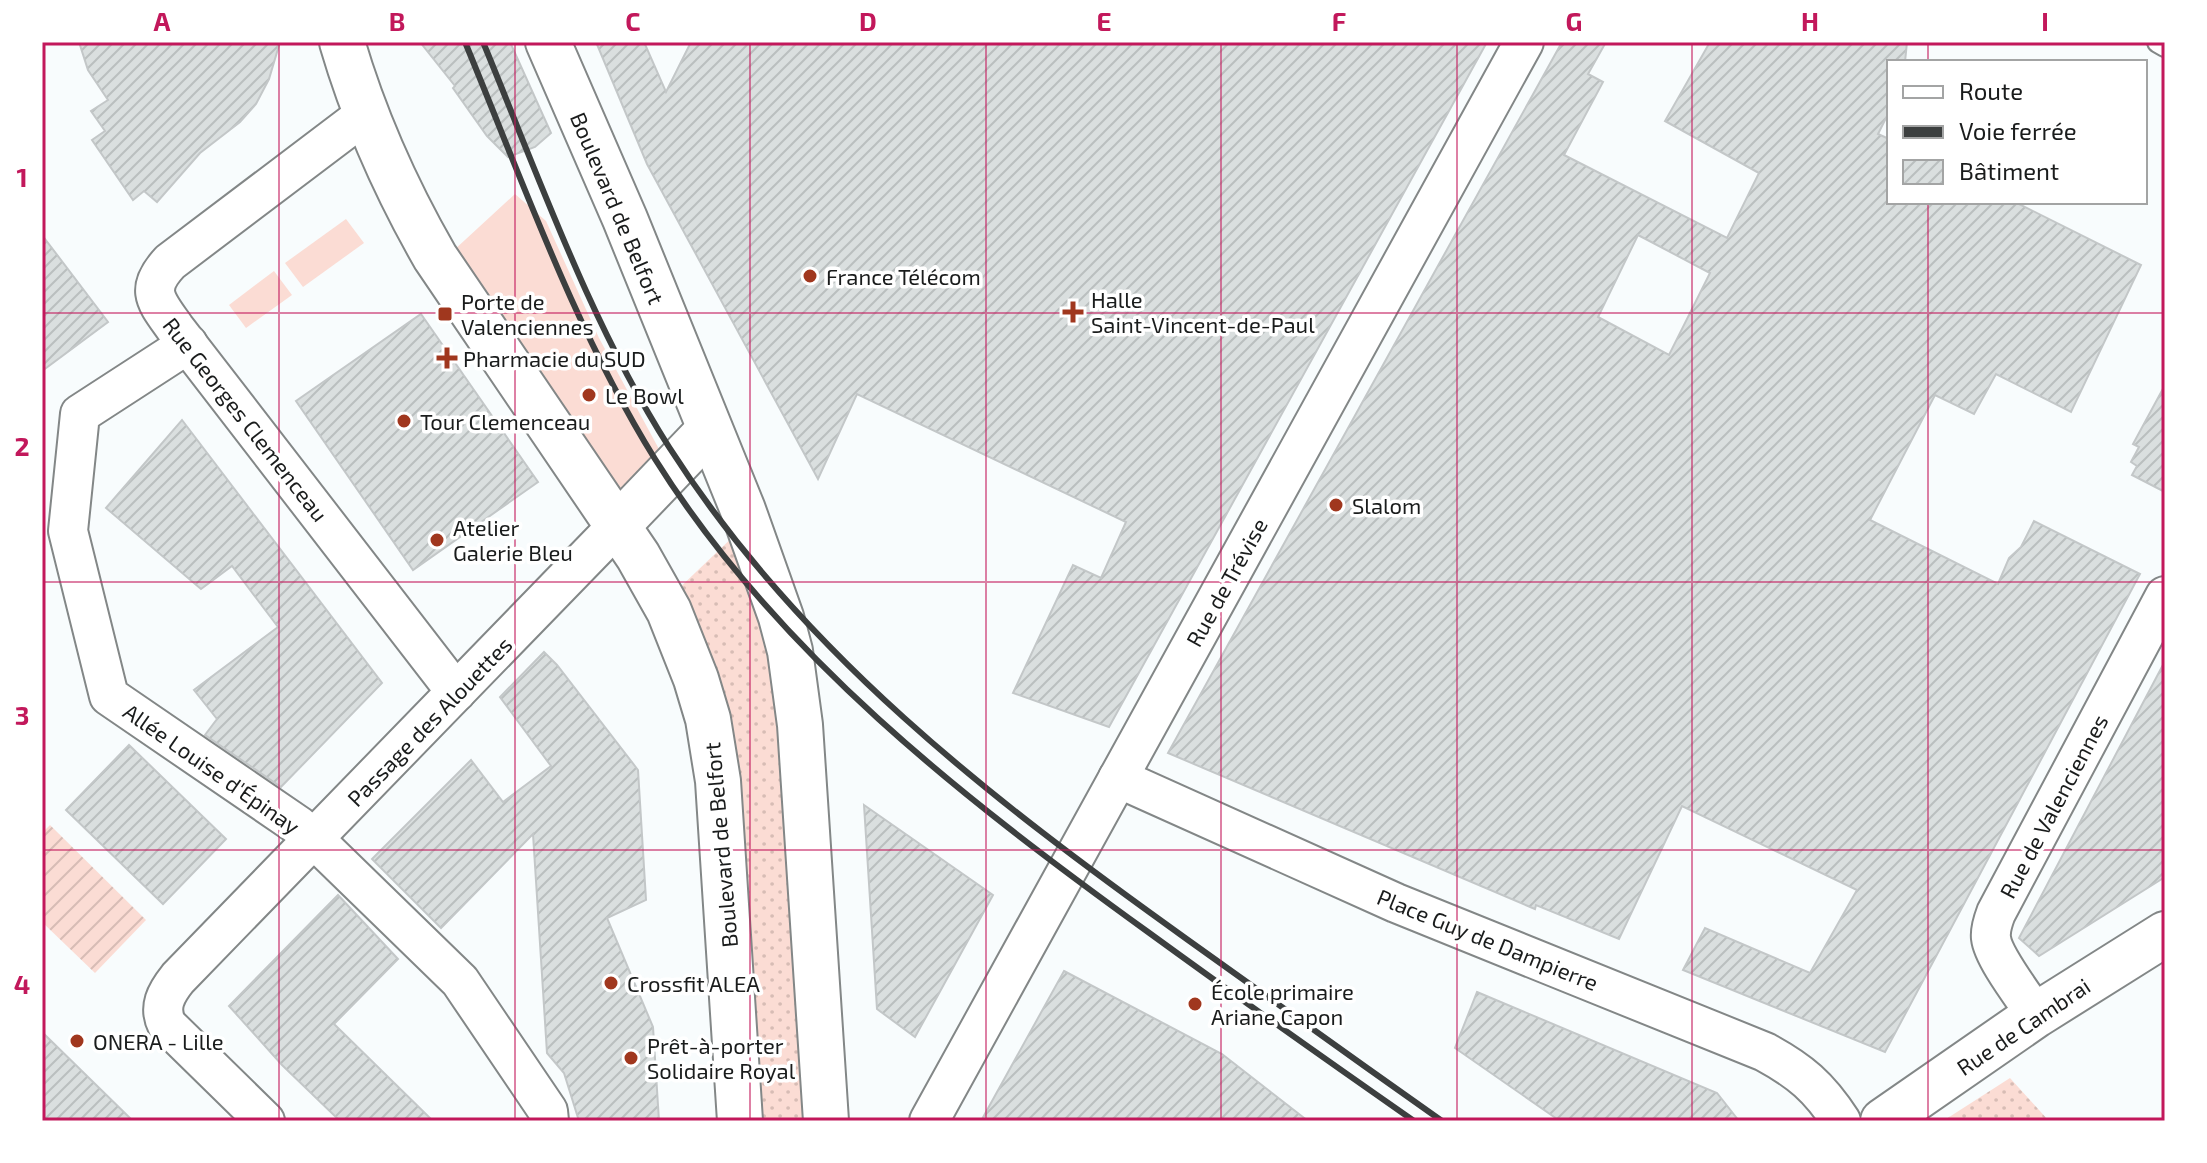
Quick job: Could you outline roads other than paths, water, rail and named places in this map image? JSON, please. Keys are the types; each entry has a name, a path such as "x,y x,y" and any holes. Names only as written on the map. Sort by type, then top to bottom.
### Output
{"main road":[{"name":"Boulevard de Belfort","path":"342,42 399,191 435,257 645,567 669,611 696,679 708,719 718,781 740,1121"},
{"name":"Boulevard de Belfort","path":"548,42 625,219 764,565 790,651 805,787 826,1121"},
{"name":"Passage des Alouettes","path":"618,525 709,430"},
{"name":"Rue de Cambrai","path":"1883,1121 2036,1015 2165,934"}],"street":[{"name":"Rue de Trévise","path":"929,1121 1524,42"},
{"name":"Rue Georges Clemenceau","path":"367,113 182,252 162,271 153,289 188,344 456,692"},
{"name":"Allée Louise d'Épinay","path":"188,344 80,414 68,531 109,696 314,839 460,981 548,1111 549,1121"},
{"name":"Passage des Alouettes","path":"265,1121 179,1038 164,1018 165,996 178,978 618,525"},
{"name":"Rue de Valenciennes","path":"2036,1015 1991,941 1992,925 2165,596"},
{"name":"Place Guy de Dampierre","path":"1118,778 1396,903 1765,1052 1808,1078 1841,1121"}],"lane":[{"path":"2158,42 2165,46"}],"railway":[{"path":"465,42 552,255 626,410 704,530 758,596 816,659 878,719 1010,829 1181,956 1414,1121"},
{"path":"483,42 567,249 614,350 669,447 721,521 778,591 839,656 972,777 1115,887 1442,1121"}],"place":[{"name":"France Télécom","path":"810,276"},
{"name":"Halle Saint-Vincent-de-Paul","path":"1073,312"},
{"name":"Porte de Valenciennes","path":"445,314"},
{"name":"Pharmacie du SUD","path":"447,358"},
{"name":"Le Bowl","path":"589,395"},
{"name":"Tour Clemenceau","path":"404,421"},
{"name":"Slalom","path":"1336,505"},
{"name":"Atelier Galerie Bleu","path":"437,540"},
{"name":"Crossfit ALEA","path":"611,983"},
{"name":"École primaire Ariane Capon","path":"1195,1004"},
{"name":"ONERA - Lille","path":"77,1041"},
{"name":"Prêt-à-porter Solidaire Royal","path":"631,1058"}]}
